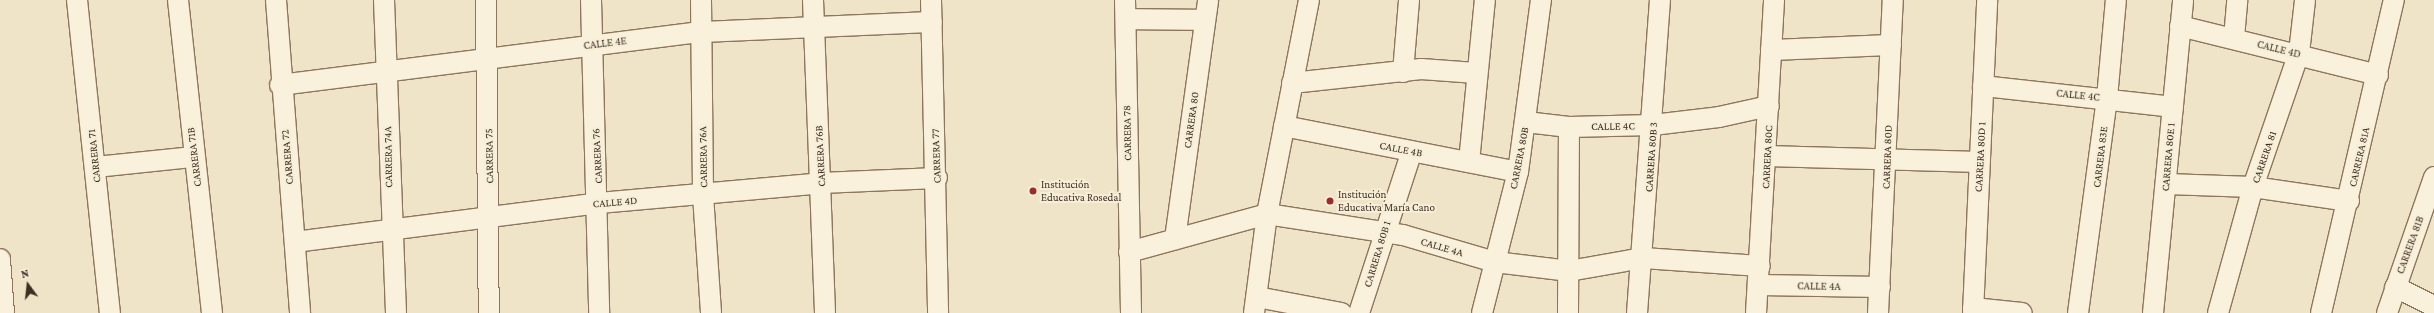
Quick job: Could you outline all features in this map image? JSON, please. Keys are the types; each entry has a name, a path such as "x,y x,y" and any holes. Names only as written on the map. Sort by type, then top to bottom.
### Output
{"street":[{"name":"CARRERA 71","path":"77,0 96,167 110,313"},
{"name":"CARRERA 71B","path":"178,0 193,157 212,313"},
{"name":"CARRERA 72","path":"276,0 280,85 300,313"},
{"name":"CARRERA 74A","path":"384,0 390,230 396,313"},
{"name":"CARRERA 75","path":"486,0 490,214 489,313"},
{"name":"CARRERA 76","path":"591,0 591,44 599,203 599,313"},
{"name":"CARRERA 76A","path":"700,0 703,195 711,313"},
{"name":"CARRERA 76B","path":"813,0 825,313"},
{"name":"CARRERA 77","path":"931,0 938,178 938,313"},
{"name":"CARRERA 80","path":"1175,239 1208,0"},
{"path":"1308,0 1267,214 1255,305 1341,313"},
{"path":"1402,72 1409,0"},
{"path":"1469,162 1476,73 1485,0"},
{"name":"CARRERA 80B","path":"1482,313 1518,172 1526,122 1541,0"},
{"name":"CARRERA 80B 3","path":"1637,313 1643,258 1653,125 1660,0"},
{"name":"CARRERA 80C","path":"1756,313 1768,156 1774,0"},
{"name":"CARRERA 80D","path":"1878,313 1888,159 1893,0"},
{"name":"CARRERA 80D 1","path":"1973,310 1987,0"},
{"name":"CARRERA 83E","path":"2078,313 2107,98 2116,0"},
{"name":"CARRERA 80E 1","path":"2153,313 2183,0"},
{"path":"2234,38 2237,0"},
{"name":"CARRERA 81","path":"2218,313 2253,188 2298,53 2305,0"},
{"name":"CARRERA 81A","path":"2321,313 2349,201 2394,0"},
{"path":"1126,10 1205,20"},
{"name":"CARRERA 78","path":"1126,10 1131,313"},
{"name":"CALLE 4E","path":"280,85 386,69 487,60 591,44 701,32 932,22"},
{"name":"CALLE 4D","path":"2180,26 2298,53 2378,74"},
{"path":"1771,50 1891,45"},
{"path":"1292,84 1442,68 1476,73"},
{"name":"CALLE 4C","path":"1983,86 2107,98 2173,107"},
{"name":"CALLE 4C","path":"1526,122 1569,127 1653,125 1719,117 1770,106"},
{"name":"CALLE 4B","path":"1284,126 1518,172"},
{"path":"1568,313 1569,127"},
{"name":"CARRERA 80B 1","path":"1359,313 1383,232 1412,151"},
{"path":"1768,156 1980,162"},
{"path":"96,167 193,157"},
{"name":"CARRERA 81B","path":"2387,313 2434,177"},
{"name":"CALLE 4D","path":"294,242 390,230 490,214 599,203 703,195 821,183 938,178"},
{"path":"2166,184 2253,188 2349,201"},
{"name":"CALLE 4A","path":"1129,252 1267,214 1383,232 1495,262 1569,271 1643,258 1760,276 1880,287"},
{"path":"0,259 4,313"},
{"path":"2395,287 2434,306"},
{"path":"1973,310 2022,313"}],"place":[{"name":"Institución Educativa Rosedal","path":"1033,191"},
{"name":"Institución Educativa María Cano","path":"1330,201"}]}
